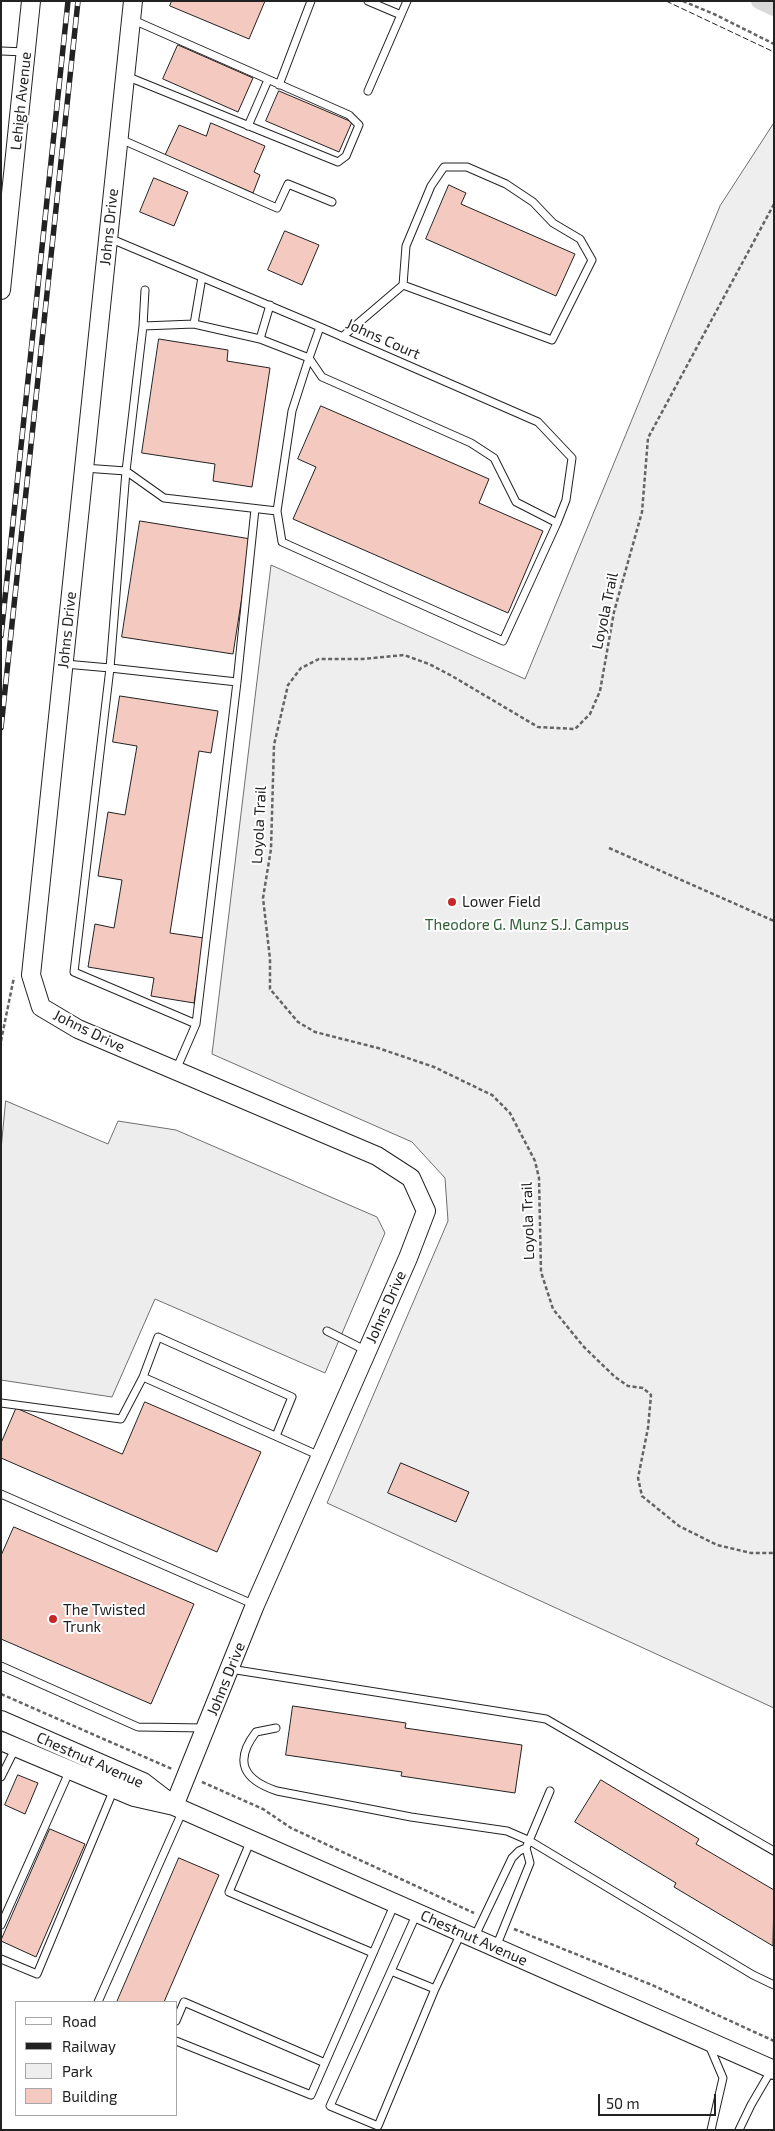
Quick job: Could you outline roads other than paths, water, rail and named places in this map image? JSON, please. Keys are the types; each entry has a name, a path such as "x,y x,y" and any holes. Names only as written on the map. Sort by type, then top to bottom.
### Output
{"street":[{"name":"Lehigh Avenue","path":"1,290 5,225 31,1"},
{"name":"Johns Drive","path":"133,1 31,975 41,1008 78,1029 377,1156 411,1178 426,1211 367,1351 255,1605 187,1776 178,1808"},
{"name":"Chestnut Avenue","path":"1,1720 143,1782 178,1808"},
{"name":"Chestnut Avenue","path":"9,1744 134,1797 178,1808 773,2069"}],"lane":[{"path":"279,85 311,1"},
{"path":"368,1 401,15"},
{"path":"368,91 407,1"},
{"path":"125,75 338,162 346,156 359,125 349,115 131,19"},
{"path":"1,51 26,52"},
{"path":"248,126 268,80"},
{"path":"118,138 277,208 288,184 332,202"},
{"path":"342,337 403,285 406,246 431,186 444,167 467,167 506,184 533,202 553,224 580,239 592,260 552,340 403,285"},
{"name":"Johns Court","path":"108,238 270,305 538,422 572,458 566,500 557,523"},
{"path":"194,324 202,277"},
{"path":"145,290 143,326 126,471 110,668 74,972 196,1024"},
{"path":"260,339 270,305"},
{"path":"143,326 194,324 260,339 309,358 322,377 471,443 494,458 516,502 557,523 503,641 282,542 276,511 292,411 309,358 320,327"},
{"path":"84,468 126,471 164,498 276,511"},
{"path":"176,1071 196,1024 237,682 255,509"},
{"path":"64,664 237,682"},
{"path":"327,1331 367,1351"},
{"path":"1,1403 121,1419 143,1377 158,1337 292,1397 276,1436"},
{"path":"143,1377 320,1456"},
{"path":"1,1494 255,1605"},
{"path":"1,1666 138,1727 206,1728"},
{"path":"230,1669 546,1719 774,1851"},
{"path":"276,1728 256,1732 246,1746 244,1762 249,1776 260,1785 277,1791 411,1817 506,1831 753,1975 774,1985"},
{"path":"1,1777 9,1744"},
{"path":"1,1925 77,1753"},
{"path":"1,1959 37,1974 121,1772"},
{"path":"496,1948 530,1864 528,1844 550,1791"},
{"path":"98,2001 178,1808"},
{"path":"251,1840 229,1892 373,1953"},
{"path":"417,1913 330,2106 378,2126 435,1989 468,1935 484,1918 512,1858 528,1844"},
{"path":"178,2042 311,2095 395,1903"},
{"path":"392,1971 435,1989"},
{"path":"178,2016 184,2002 325,2062"},
{"path":"707,2040 723,2078 711,2130"},
{"path":"739,2130 751,2104 773,2069"}],"waterway":[{"path":"759,1 774,8"}],"railway":[{"path":"1,636 68,1"},
{"path":"1,728 78,1"}],"place":[{"name":"Lower Field","path":"452,902"},
{"name":"The Twisted Trunk","path":"53,1619"}],"park label":[{"name":"Theodore G. Munz S.J. Campus","path":"527,925"}]}
